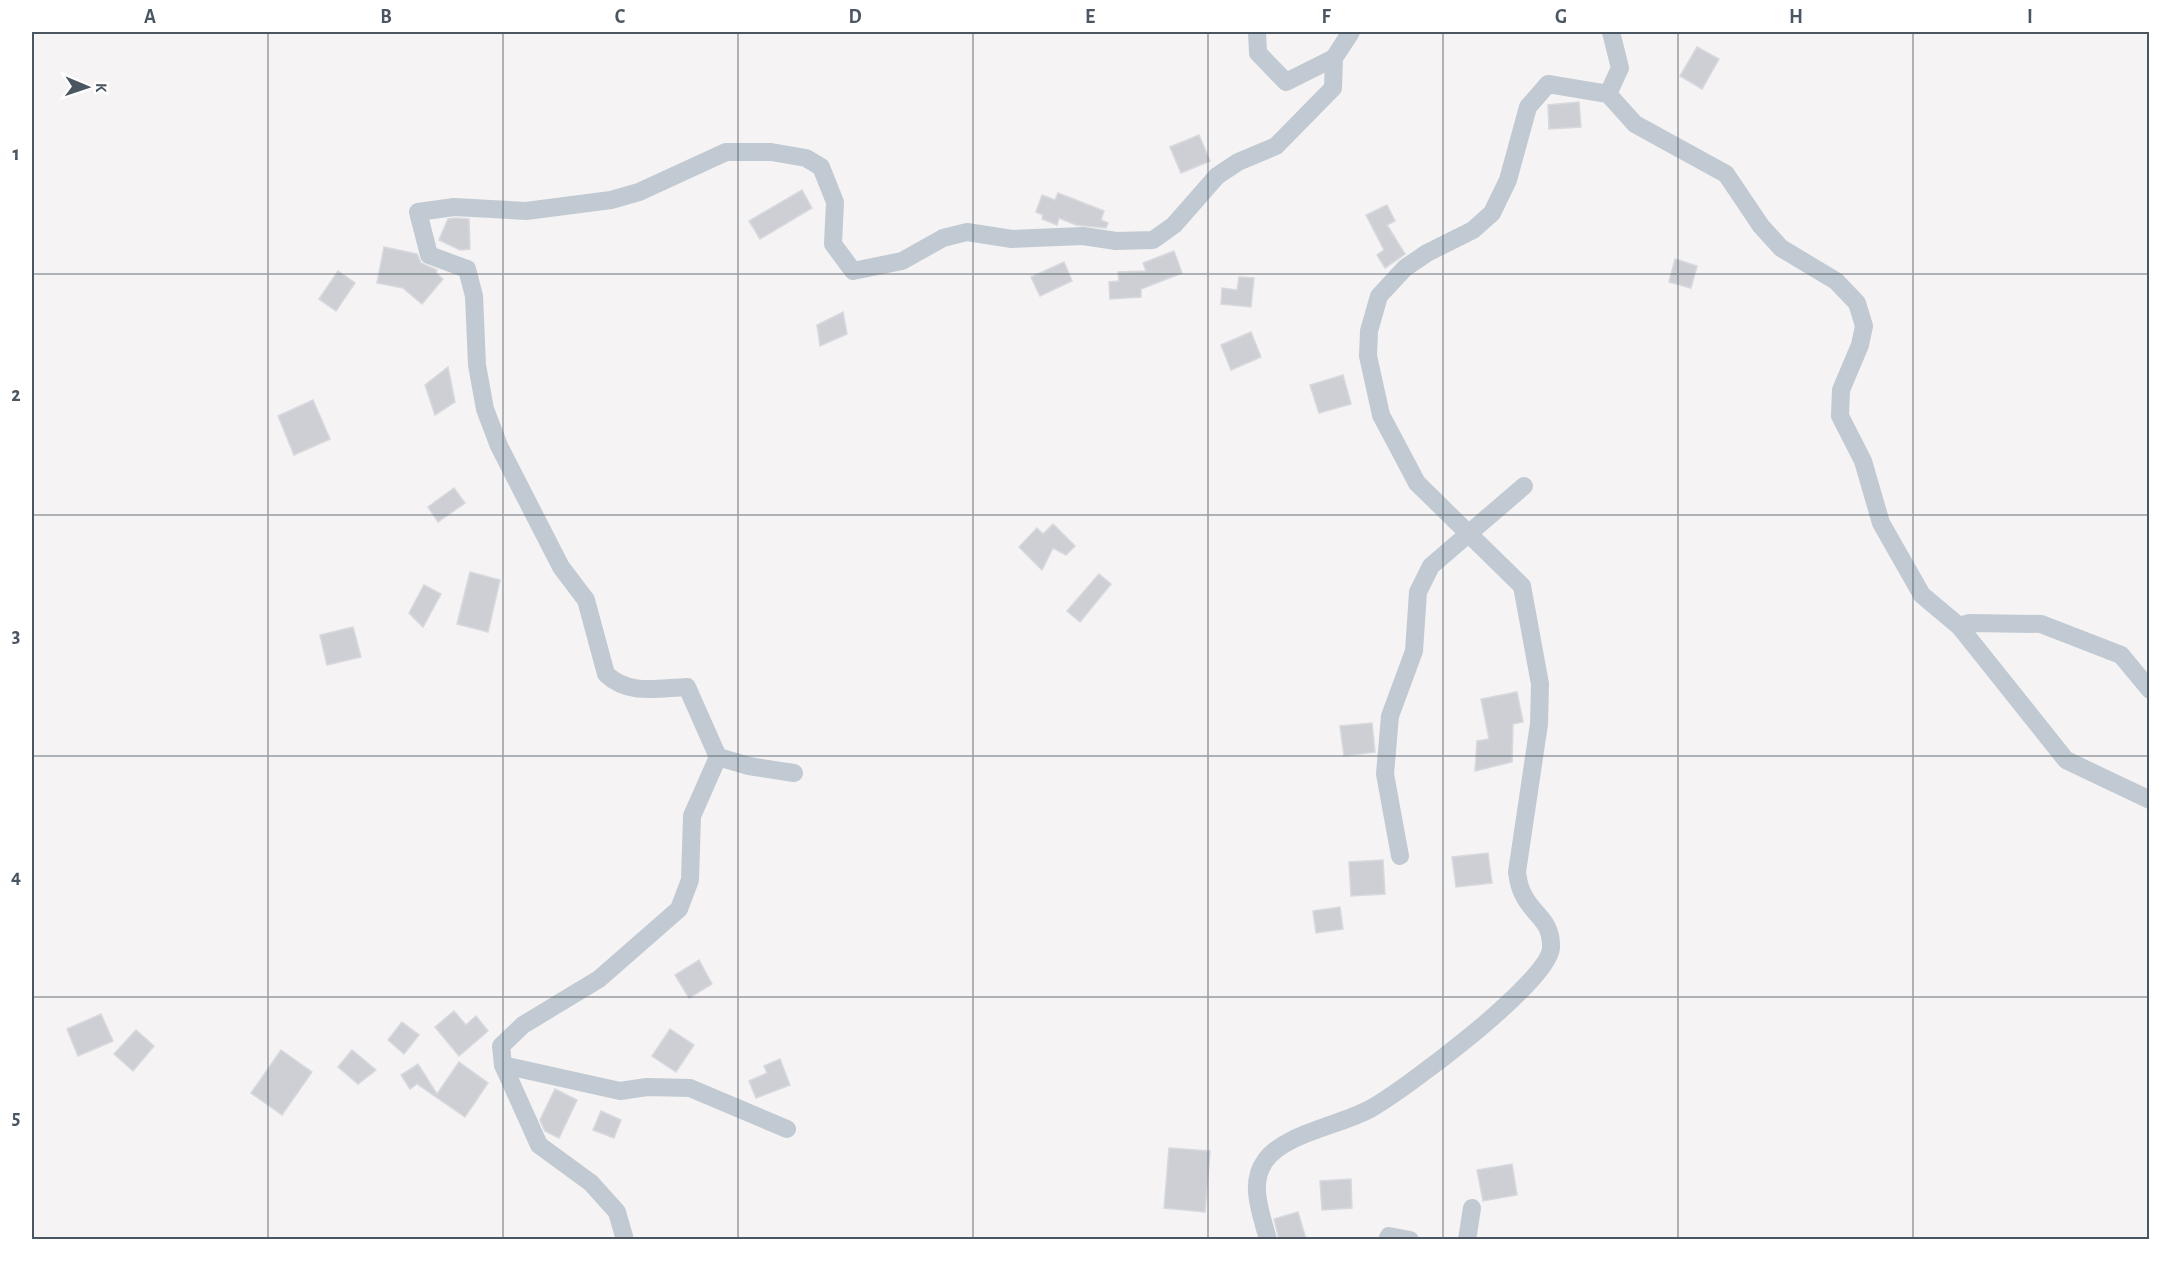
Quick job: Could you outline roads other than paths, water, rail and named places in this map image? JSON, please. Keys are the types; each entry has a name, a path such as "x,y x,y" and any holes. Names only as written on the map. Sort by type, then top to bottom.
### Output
{"street":[{"path":"1257,32 1258,53 1286,82 1334,58 1351,32"},
{"path":"1608,94 1620,68 1611,32"},
{"path":"625,1239 617,1212 591,1183 539,1145 503,1065 501,1046 523,1025 598,979 679,909 690,880 692,816 718,757 687,687 635,690 615,682 606,674 586,600 561,567 499,446 485,409 477,365 474,296 467,269 429,255 418,212 454,207 526,211 611,200 639,192 726,152 771,152 806,158 821,166 835,202 833,244 853,271 902,261 943,238 967,232 1012,239 1083,236 1116,241 1153,240 1174,225 1217,176 1238,162 1276,146 1284,138 1333,88 1334,58"},
{"path":"1268,1239 1255,1187 1265,1161 1286,1144 1370,1109 1439,1061 1498,1013 1541,969 1551,951 1549,927 1523,894 1517,872 1539,724 1540,684 1522,586 1417,483 1381,415 1368,357 1369,331 1379,296 1405,268 1427,253 1473,230 1492,213 1508,180 1528,106 1548,84 1608,94 1635,124 1726,174 1761,226 1781,248 1836,281 1857,303 1864,326 1860,345 1841,390 1840,416 1863,461 1881,523 1922,596 1959,626 2066,760 2150,800"},
{"path":"1400,856 1385,774 1390,716 1414,651 1418,592 1431,566 1524,486"},
{"path":"1959,626 1970,623 2041,624 2121,655 2150,690"},
{"path":"718,757 749,766 794,773"},
{"path":"503,1065 620,1091 647,1086 690,1088 786,1129"},
{"path":"1467,1239 1472,1208"},
{"path":"1387,1239 1389,1236 1410,1239"}]}
